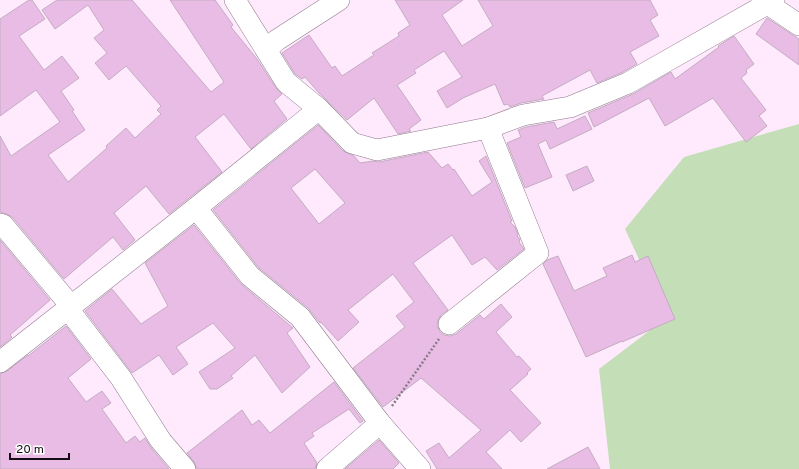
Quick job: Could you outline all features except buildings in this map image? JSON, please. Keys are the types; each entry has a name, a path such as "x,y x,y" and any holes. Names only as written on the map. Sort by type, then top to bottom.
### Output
{"street":[{"path":"235,0 286,82 319,109 352,143 377,150 488,128 523,115 570,107 628,84 768,1 799,25"},
{"path":"266,49 277,40 339,0"},
{"path":"0,362 319,109"},
{"path":"449,324 538,254 488,128"},
{"path":"196,208 250,276 300,317 380,422 420,469"},
{"path":"0,224 3,225 70,307 121,378 161,441 185,469"},
{"path":"328,469 380,422"}],"path":[{"path":"380,422 449,324"}],"green space":[{"path":"799,124 799,469 610,469 599,369 666,318 625,229 684,157"}]}
